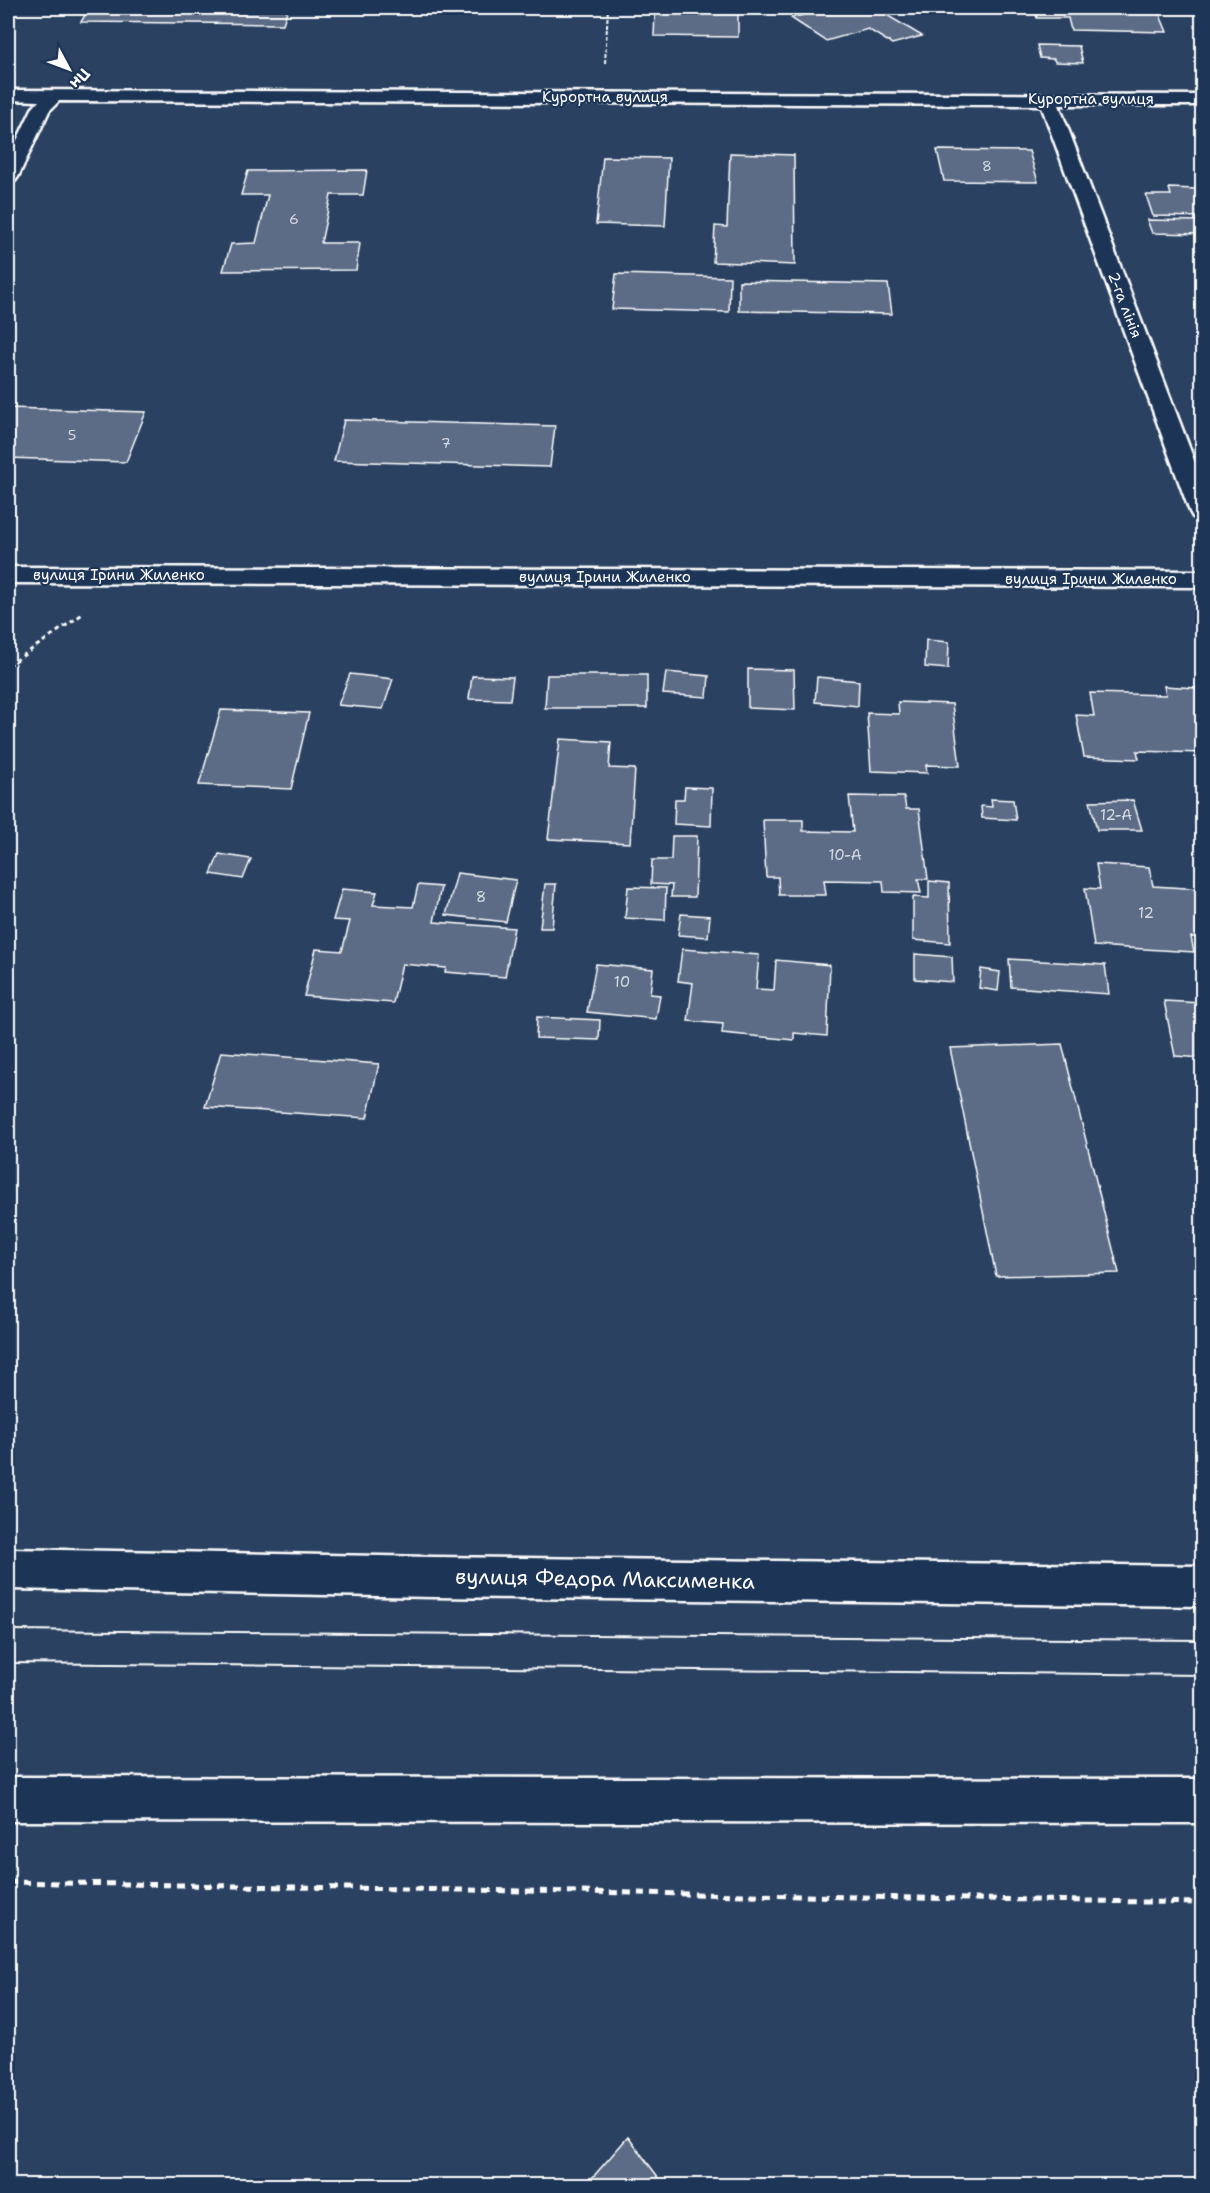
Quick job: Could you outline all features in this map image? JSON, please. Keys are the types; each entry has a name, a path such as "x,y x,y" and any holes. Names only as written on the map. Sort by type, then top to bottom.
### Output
{"street":[{"name":"Курортна вулиця","path":"8,95 1203,100"},
{"path":"8,177 40,109 53,96"},
{"name":"2-га лінія","path":"1048,99 1203,512"},
{"name":"вулиця Ірини Жиленко","path":"8,575 1203,579"},
{"name":"вулиця Федора Максименка","path":"8,1569 433,1577 1203,1586"},
{"path":"8,1799 1203,1801"}],"path":[{"path":"604,97 608,8"},
{"path":"8,666 138,575"},
{"path":"8,1882 1203,1903"}],"building":[{"path":"89,8 288,8 283,24 81,22"},
{"path":"831,8 875,8 922,36 892,44 868,29 826,41 791,18"},
{"path":"1034,8 1157,8 1167,32 1071,30 1068,18 1037,18"},
{"path":"655,13 738,14 738,37 654,36"},
{"path":"1037,45 1079,46 1083,63 1055,62 1054,59 1040,58"},
{"path":"937,150 1029,151 1038,182 944,181"},
{"path":"730,153 794,155 795,265 713,262 715,226 727,227"},
{"path":"603,157 669,158 665,226 596,224"},
{"path":"367,170 363,195 331,195 321,243 360,243 356,270 223,271 231,244 256,243 268,195 241,195 248,171"},
{"path":"1169,188 1196,189 1199,196 1202,196 1202,217 1153,216 1146,195 1171,195"},
{"path":"1147,220 1202,221 1202,234 1152,233"},
{"path":"616,274 730,277 729,312 612,309"},
{"path":"739,281 888,284 892,314 739,311"},
{"path":"8,408 146,412 126,462 8,458"},
{"path":"344,420 555,426 550,467 334,461"},
{"path":"926,640 949,642 948,669 925,667"},
{"path":"748,669 794,670 795,710 748,708"},
{"path":"666,672 709,676 707,697 663,694"},
{"path":"350,674 393,679 383,709 338,705"},
{"path":"547,675 647,675 647,708 545,708"},
{"path":"472,676 513,677 510,700 469,699"},
{"path":"817,677 859,681 858,706 815,702"},
{"path":"1164,686 1196,688 1202,713 1202,753 1137,751 1139,759 1084,757 1076,715 1094,716 1090,693 1166,695"},
{"path":"898,702 952,704 960,766 926,765 927,773 871,771 867,713 899,714"},
{"path":"221,710 309,713 291,789 199,785"},
{"path":"560,739 611,742 609,768 635,769 630,843 548,839"},
{"path":"685,787 712,788 711,826 674,824 675,799 684,799"},
{"path":"849,796 904,797 906,809 919,809 928,879 918,879 921,893 884,892 883,881 824,880 826,895 779,895 778,877 766,877 763,820 803,820 803,831 853,832"},
{"path":"991,799 1013,800 1016,820 982,818 981,806 992,807"},
{"path":"1133,800 1142,830 1097,830 1090,801"},
{"path":"672,836 697,836 695,897 671,897 672,885 651,884 652,860 671,860"},
{"path":"219,854 251,859 243,879 211,874"},
{"path":"1096,864 1149,867 1153,886 1202,889 1202,938 1191,937 1194,952 1094,946 1085,888 1100,889"},
{"path":"457,873 516,880 506,922 446,915"},
{"path":"929,881 949,883 950,943 913,940 913,897 929,898"},
{"path":"545,884 556,884 552,928 540,928"},
{"path":"418,885 441,887 434,922 514,928 505,977 445,972 446,968 402,964 393,1003 304,996 316,949 342,951 350,921 333,920 342,889 377,892 373,905 413,907"},
{"path":"628,887 666,888 665,920 625,918"},
{"path":"681,914 710,916 708,937 678,935"},
{"path":"682,949 759,955 756,989 774,990 776,960 830,965 827,1036 794,1033 794,1040 722,1033 723,1024 688,1021 693,983 678,981"},
{"path":"915,954 952,957 953,982 915,979"},
{"path":"1009,959 1105,965 1109,994 1011,987"},
{"path":"596,964 653,969 650,994 660,995 656,1019 587,1012"},
{"path":"981,969 1000,972 998,991 979,988"},
{"path":"1164,1001 1202,1003 1202,1058 1175,1056"},
{"path":"537,1017 600,1020 599,1040 536,1038"},
{"path":"1062,1044 1119,1273 996,1276 950,1048"},
{"path":"221,1052 379,1064 367,1118 205,1107"},
{"path":"628,2137 665,2186 585,2186"}],"tram line":[{"path":"8,1630 1202,1640"},
{"path":"8,1663 1202,1675"}]}
